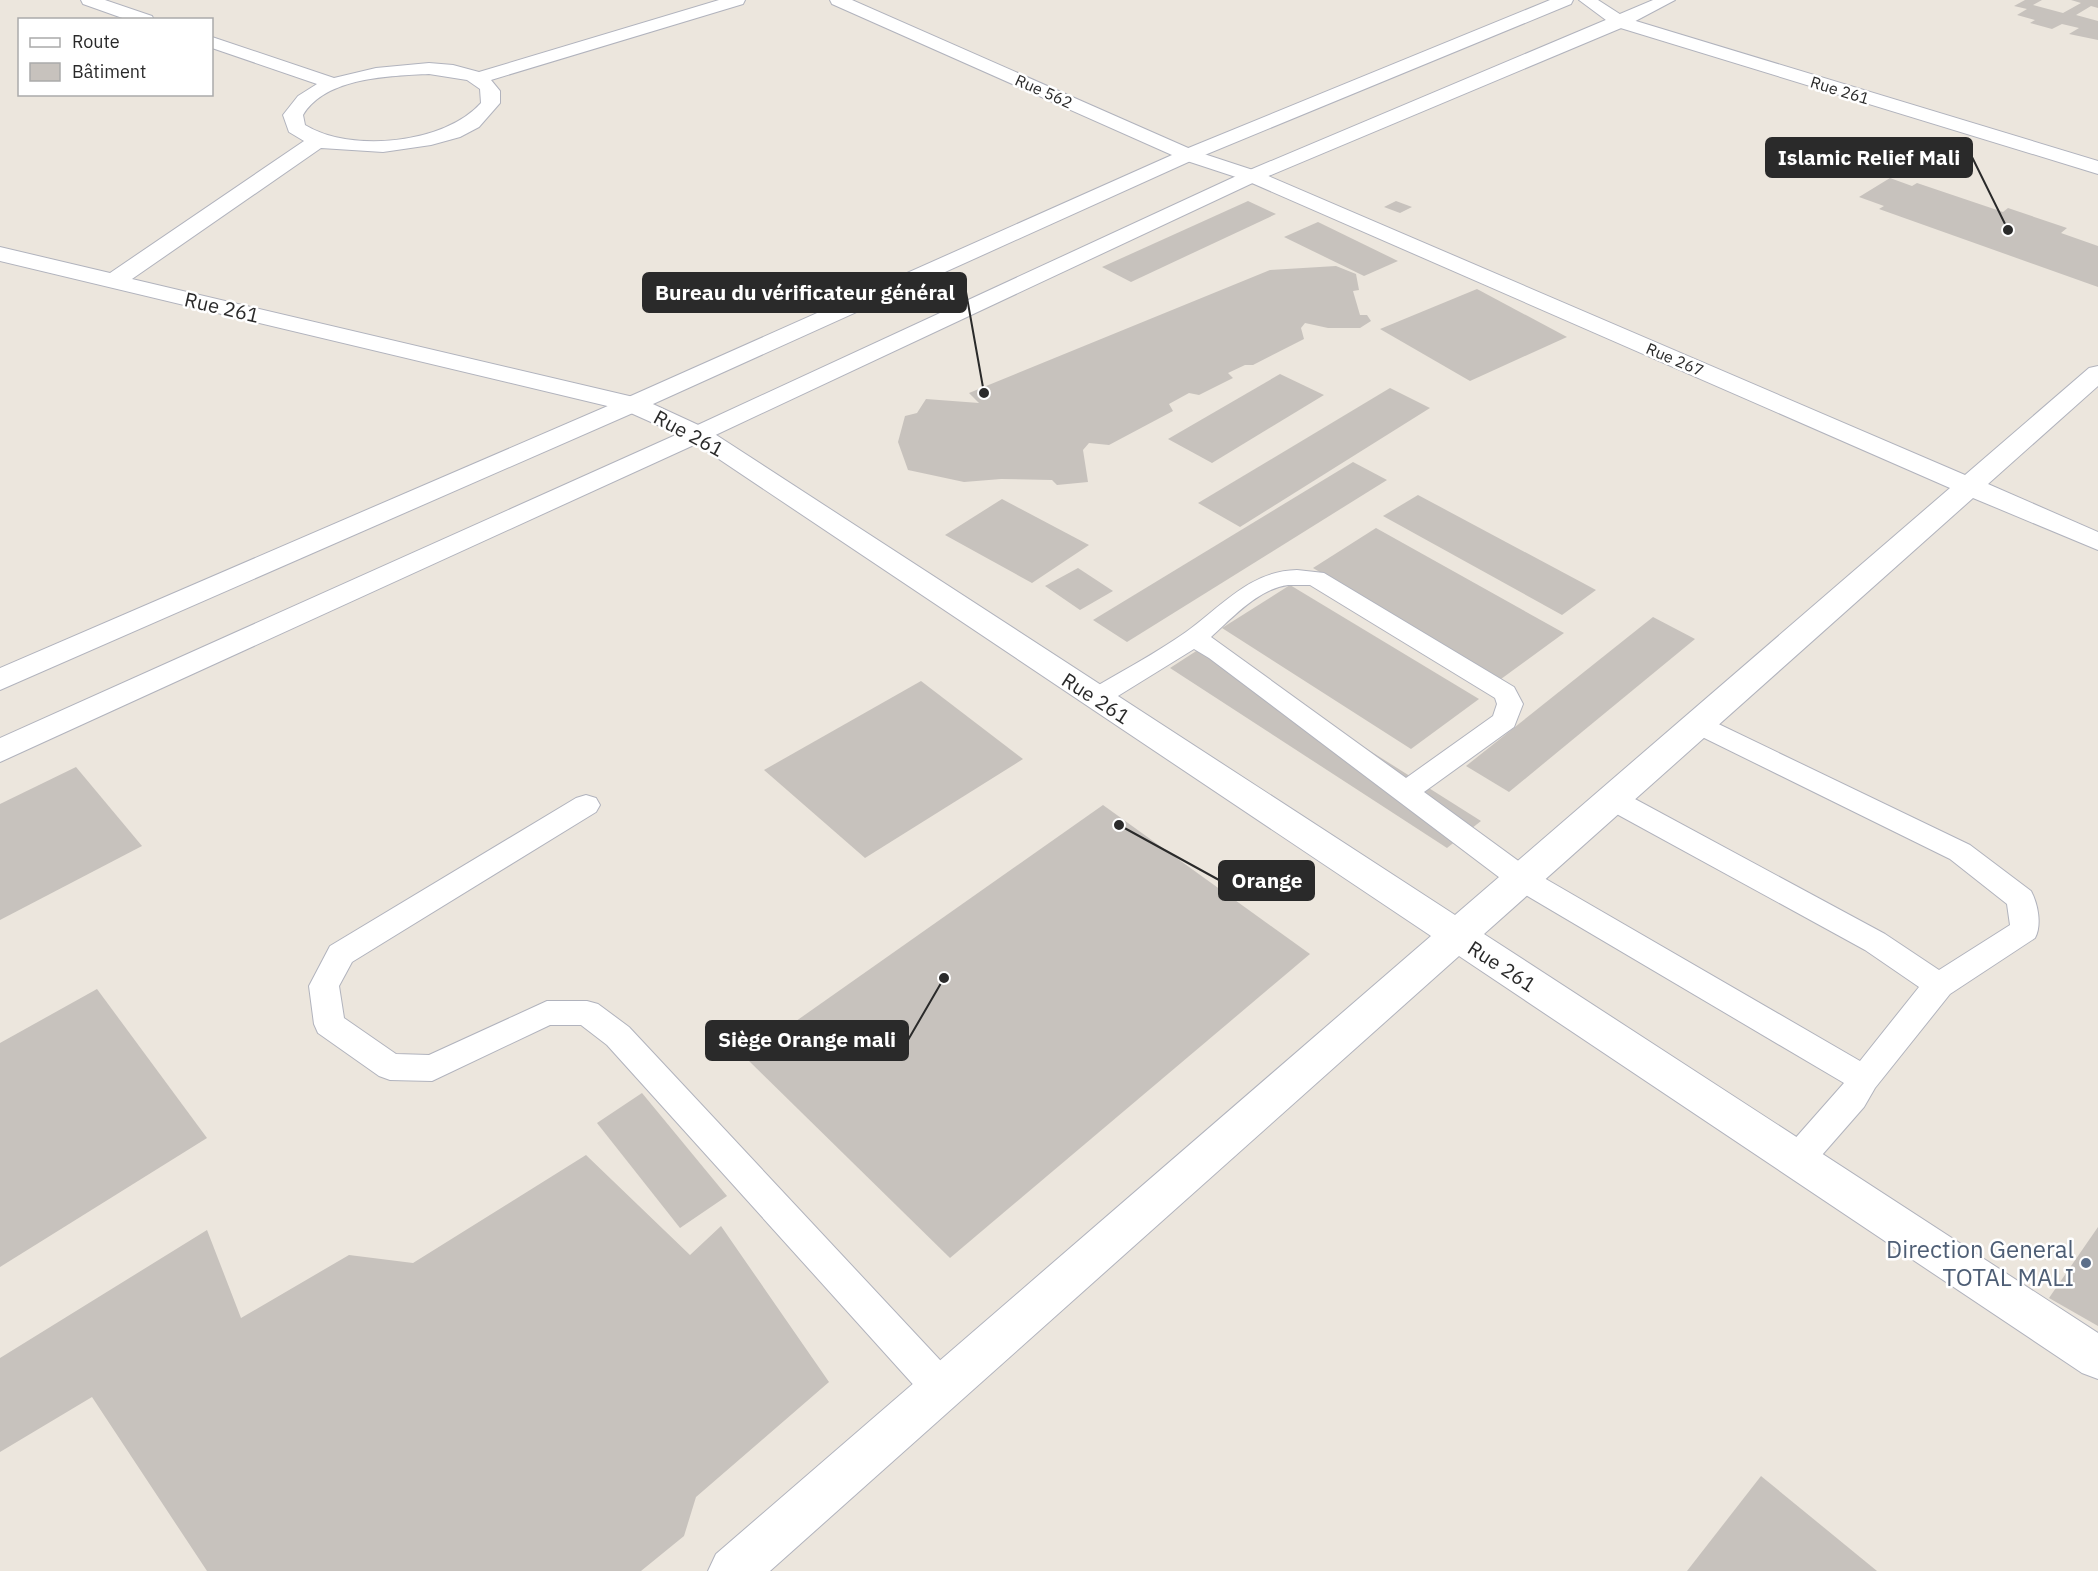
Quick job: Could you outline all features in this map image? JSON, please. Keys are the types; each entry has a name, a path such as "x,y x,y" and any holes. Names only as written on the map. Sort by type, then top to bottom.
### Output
{"street":[{"path":"88,0 140,18"},
{"path":"477,78 737,0"},
{"name":"Rue 562","path":"838,0 1188,155 1252,177"},
{"path":"0,680 633,404 1188,155 1565,0"},
{"name":"Rue 261","path":"1587,0 1620,22 2098,168"},
{"path":"0,751 698,434 1252,177 1667,0"},
{"path":"213,42 334,84"},
{"path":"401,69 454,72 477,78 486,84 493,96 492,103 481,117 459,129 427,140 392,146 345,147 317,141 296,128 293,115 298,105 315,92 368,74 401,69"},
{"path":"114,281 317,141"},
{"name":"Rue 267","path":"1252,177 2098,542"},
{"name":"Rue 261","path":"0,254 633,404 698,434 1796,1161 2098,1357"},
{"path":"733,1571 2098,373"}],"lane":[{"path":"1096,698 1194,638 1247,596 1276,579 1294,576 1316,578 1504,693 1510,704 1505,721 1405,792"},
{"path":"1194,638 1218,652 1522,879 1863,1079"},
{"path":"1697,724 1960,852 2021,898 2025,930 1939,985 1863,1079 1853,1096 1796,1161"},
{"path":"1612,799 1875,942 1939,985"},
{"path":"586,805 341,954 324,986 329,1024 390,1066 432,1068 547,1013 587,1013 618,1036 941,1388"}],"building":[{"path":"2025,0 2042,0 2033,5 2063,13 2081,3 2071,0 2098,0 2098,8 2091,6 2076,15 2098,21 2098,40 2069,34 2079,28 2062,24 2052,29 2030,23 2035,20 2017,15 2027,9 2014,6"},
{"path":"1890,178 1912,186 1917,183 2003,212 2008,208 2067,228 2061,233 2098,246 2098,287 1879,209 1884,206 1859,197"},
{"path":"1248,201 1276,214 1131,282 1102,267"},
{"path":"1396,201 1412,207 1400,213 1384,207"},
{"path":"1318,222 1398,261 1364,276 1284,237"},
{"path":"1336,266 1356,274 1359,290 1353,291 1360,315 1367,315 1371,321 1360,328 1328,328 1305,323 1301,328 1304,339 1253,365 1245,365 1228,373 1233,378 1199,395 1189,393 1169,404 1173,411 1109,445 1089,443 1083,450 1088,482 1057,485 1052,480 1001,479 964,482 908,470 898,442 905,416 917,413 926,399 979,403 969,393 1270,270"},
{"path":"1477,289 1567,337 1470,381 1380,329"},
{"path":"1280,374 1324,395 1212,463 1168,439"},
{"path":"1390,388 1430,408 1240,527 1198,503"},
{"path":"1353,462 1387,480 1127,642 1093,620"},
{"path":"1418,495 1596,590 1562,615 1383,516"},
{"path":"1002,499 1089,545 1032,583 945,535"},
{"path":"1376,528 1564,633 1501,679 1313,568"},
{"path":"1078,568 1113,591 1080,610 1045,586"},
{"path":"1290,585 1479,699 1411,749 1222,628"},
{"path":"1653,617 1695,639 1509,792 1466,766"},
{"path":"1204,646 1481,821 1447,848 1170,668"},
{"path":"921,681 1023,759 865,858 764,770"},
{"path":"76,767 142,846 0,920 0,804"},
{"path":"1103,805 1310,954 950,1258 745,1057"},
{"path":"97,989 207,1138 0,1267 0,1043"},
{"path":"642,1093 727,1196 680,1228 597,1123"},
{"path":"586,1155 690,1255 721,1226 829,1382 696,1497 684,1536 641,1571 207,1571 92,1397 0,1452 0,1358 207,1230 241,1318 349,1255 413,1263"},
{"name":"Direction General TOTAL MALI","path":"2098,1227 2098,1326 2049,1298"},
{"path":"1761,1476 1877,1571 1687,1571"}],"place":[{"name":"Islamic Relief Mali","path":"2008,230"},
{"name":"Bureau du vérificateur général","path":"984,393"},
{"name":"Orange","path":"1119,825"},
{"name":"Siège Orange mali","path":"944,978"},
{"name":"Direction General TOTAL MALI","path":"2086,1263"}]}
